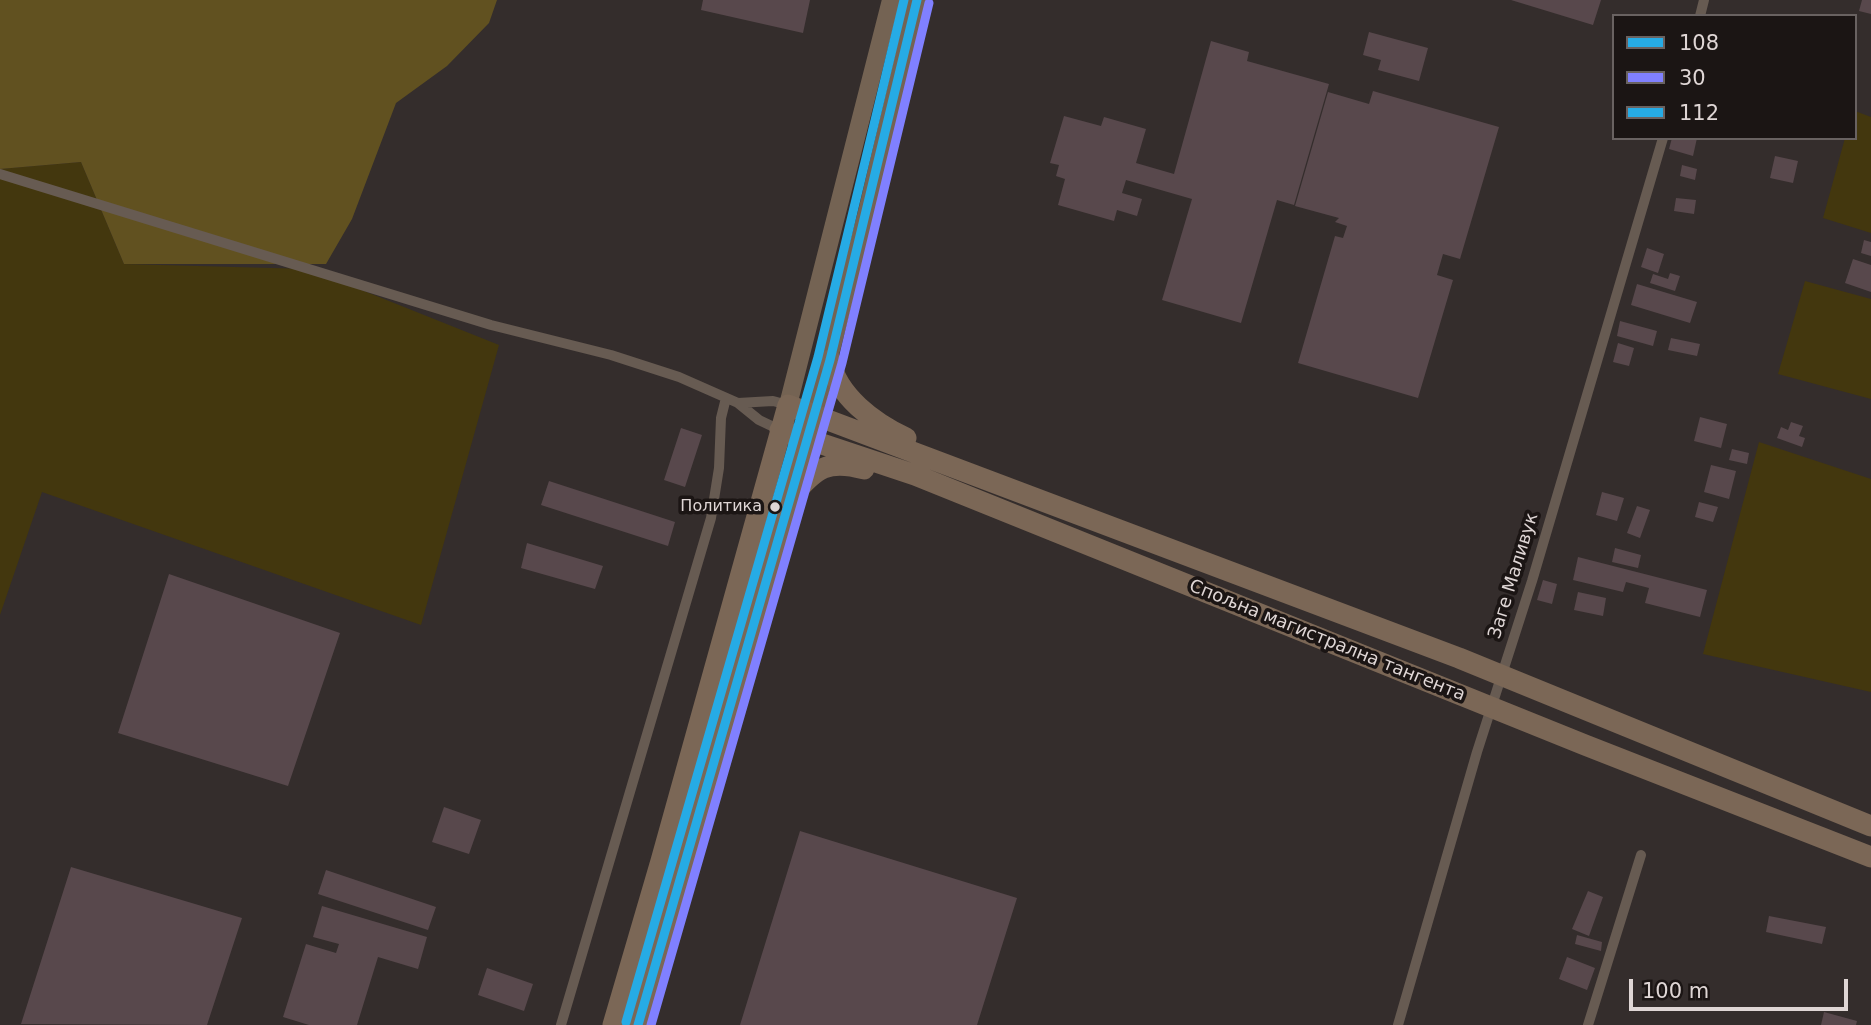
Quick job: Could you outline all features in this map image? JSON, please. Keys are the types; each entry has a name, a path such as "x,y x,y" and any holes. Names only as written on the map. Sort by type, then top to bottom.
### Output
{"highway":[{"path":"830,360 835,380 853,401 883,425 935,452 952,467"},
{"name":"Спољна магистрална тангента","path":"788,405 1501,675 1871,826"},
{"path":"613,1025 788,405"},
{"path":"638,1025 814,415"},
{"name":"Спољна магистрална тангента","path":"780,430 915,475 1871,857"},
{"path":"790,499 812,474 833,465 848,465 876,473 915,475"}],"main road":[{"path":"788,405 891,0"},
{"path":"814,415 830,360 917,0"}],"street":[{"name":"Заге Маливук","path":"1398,1025 1662,140"},
{"path":"0,174 491,325 611,355 679,377 738,403 759,420 780,430"},
{"path":"561,1025 711,518 719,468 719,430 726,398"},
{"path":"738,403 773,401 788,405"},
{"path":"1588,1025 1642,855"}],"shaded area":[{"path":"0,0 497,0 489,23 447,66 396,103 352,219 326,264 124,264 81,162 0,169"},
{"path":"1857,112 1871,117 1871,233 1823,218 1844,140 1857,140"},
{"path":"81,162 124,264 309,269 499,345 421,625 42,492 0,615 0,169"},
{"path":"1805,281 1871,299 1871,399 1778,374"},
{"path":"1759,442 1871,479 1871,692 1703,654"}],"building":[{"path":"703,0 810,0 803,33 701,10"},
{"path":"1511,0 1601,0 1593,25"},
{"path":"1862,0 1871,0 1871,14 1859,11"},
{"path":"1369,32 1428,48 1419,81 1378,70 1381,60 1363,55"},
{"path":"1211,41 1249,52 1247,61 1329,84 1294,205 1277,200 1241,323 1162,300 1192,199 1126,180 1122,193 1142,199 1137,216 1117,210 1114,221 1058,205 1065,179 1056,176 1059,165 1050,163 1064,116 1101,126 1104,117 1146,129 1136,163 1174,174"},
{"path":"1373,91 1499,127 1460,259 1443,254 1437,275 1453,280 1418,398 1298,363 1335,236 1343,238 1347,226 1335,222 1339,218 1295,206 1328,92 1369,104"},
{"path":"1671,140 1697,140 1693,156 1669,149"},
{"path":"1775,156 1798,161 1793,183 1770,178"},
{"path":"1682,165 1697,169 1695,180 1680,176"},
{"path":"1676,198 1696,200 1694,214 1674,211"},
{"path":"1864,240 1871,242 1871,256 1861,253"},
{"path":"1647,248 1664,254 1658,273 1641,267"},
{"path":"1853,259 1871,265 1871,292 1845,283"},
{"path":"1670,273 1680,276 1675,291 1650,283 1653,274 1668,279"},
{"path":"1637,284 1697,302 1690,323 1631,305"},
{"path":"1620,321 1657,331 1653,346 1617,336"},
{"path":"1671,338 1700,344 1697,356 1668,350"},
{"path":"1618,343 1634,348 1629,366 1613,362"},
{"path":"1700,417 1727,424 1721,448 1694,441"},
{"path":"1791,422 1803,426 1799,436 1805,438 1802,447 1777,438 1781,427 1788,430"},
{"path":"681,428 702,435 685,487 664,480"},
{"path":"1732,449 1749,453 1747,464 1729,460"},
{"path":"1711,465 1736,471 1729,499 1704,492"},
{"path":"549,481 675,522 668,546 541,505"},
{"path":"1602,492 1624,498 1617,521 1596,515"},
{"path":"1699,502 1718,507 1713,522 1695,517"},
{"path":"1637,506 1650,510 1640,538 1627,533"},
{"path":"527,543 603,566 595,589 521,568"},
{"path":"1615,548 1641,555 1638,568 1612,562"},
{"path":"1578,557 1707,590 1700,617 1645,603 1649,588 1626,582 1623,592 1573,580"},
{"path":"169,574 340,633 288,786 118,733"},
{"path":"1543,580 1557,584 1552,604 1537,600"},
{"path":"1578,592 1606,598 1603,616 1574,610"},
{"path":"444,807 481,820 469,854 432,842"},
{"path":"800,831 1017,898 977,1025 740,1025"},
{"path":"71,867 242,918 207,1025 21,1024"},
{"path":"326,870 436,907 428,930 318,894"},
{"path":"1588,891 1603,897 1589,936 1572,929"},
{"path":"322,906 427,937 418,969 378,957 357,1025 309,1025 283,1017 306,944 336,953 339,944 313,937"},
{"path":"1769,916 1826,927 1822,944 1766,932"},
{"path":"1577,935 1602,942 1601,951 1575,944"},
{"path":"1567,957 1595,968 1587,990 1559,979"},
{"path":"487,968 533,984 524,1011 478,995"},
{"path":"1824,1012 1857,1021 1856,1025 1821,1025"}],"transit line":[{"name":"112","path":"626,1022 818,357 904,0"},
{"name":"108","path":"638,1025 830,360 917,0"},
{"name":"30","path":"651,1025 842,363 929,3"}],"place":[{"name":"Политика","path":"775,507"}]}
